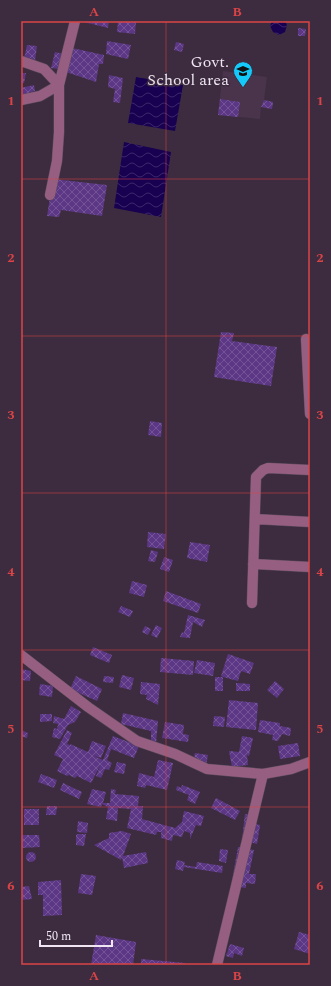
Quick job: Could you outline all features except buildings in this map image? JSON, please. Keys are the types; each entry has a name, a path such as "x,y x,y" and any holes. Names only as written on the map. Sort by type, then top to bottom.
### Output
{"street":[{"path":"50,195 57,160 59,85 75,21"},
{"path":"21,61 44,69 59,85"},
{"path":"21,100 40,96 59,85"},
{"path":"306,339 310,414"},
{"path":"252,603 256,482 258,473 268,468 310,470"},
{"path":"255,519 310,522"},
{"path":"253,564 310,567"},
{"path":"21,655 88,707 138,741 175,754 207,769 263,774 291,769 310,762"},
{"path":"217,965 263,774"}],"shaded area":[{"name":"Govt. School area","path":"223,71 267,77 264,100 273,102 272,109 261,107 260,119 218,115"}],"water":[{"path":"272,21 285,21 287,25 285,32 279,35 273,32 270,26"},
{"path":"136,77 183,85 175,131 128,123"},
{"path":"124,142 171,152 161,217 114,208"}],"place":[{"name":"Govt. School area","path":"243,88"}]}
